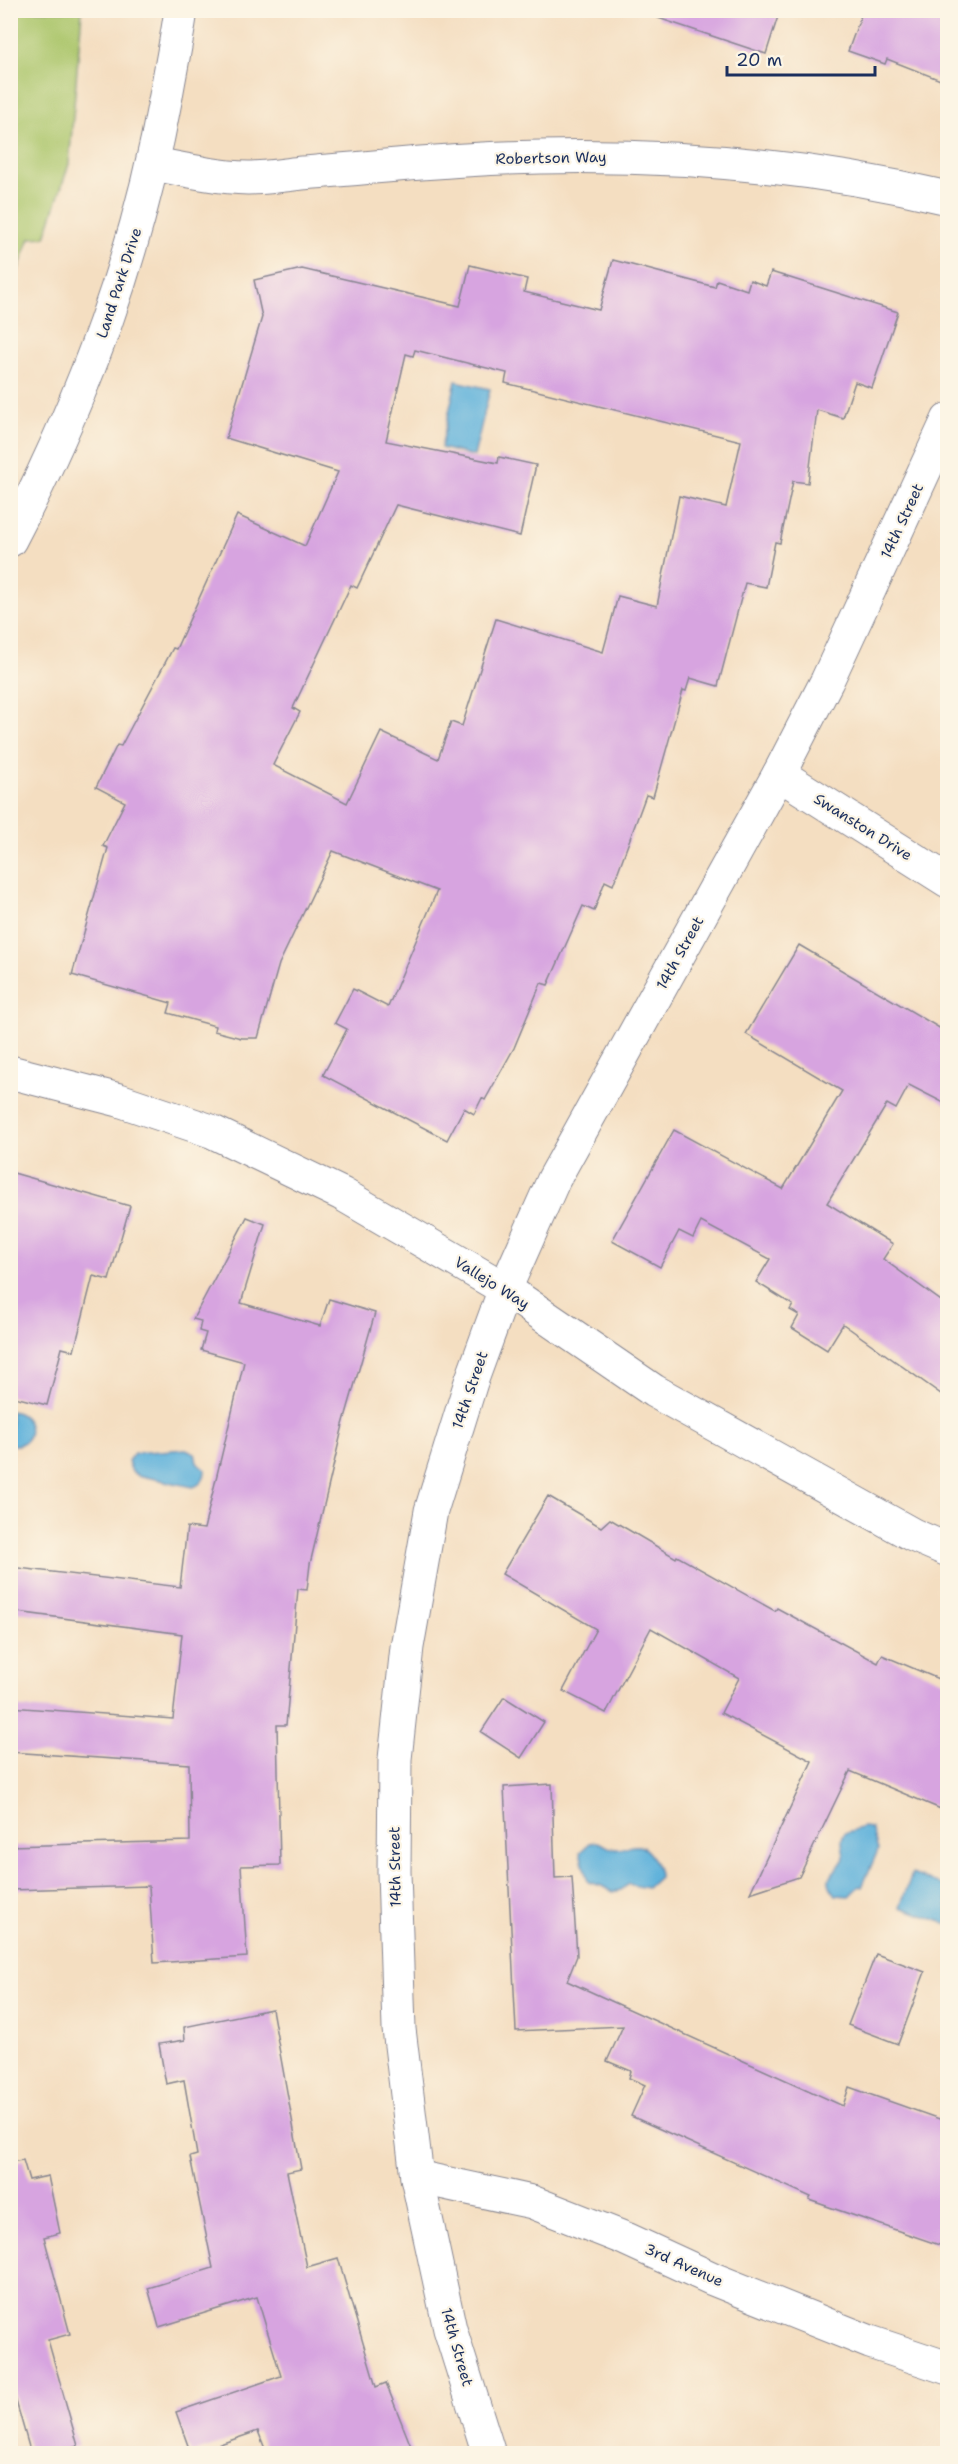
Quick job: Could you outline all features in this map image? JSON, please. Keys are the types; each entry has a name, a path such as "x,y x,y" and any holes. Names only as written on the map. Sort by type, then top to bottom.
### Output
{"street":[{"name":"Land Park Drive","path":"10,540 36,491 96,353 127,262 153,164 181,10"},
{"name":"Robertson Way","path":"153,164 199,173 251,178 464,160 563,155 687,159 779,166 894,185 948,198"},
{"name":"14th Street","path":"489,2454 450,2329 417,2176 399,2029 394,1872 395,1759 407,1647 431,1511 471,1382 505,1289 554,1179 779,774 827,681 948,420"},
{"name":"Swanston Drive","path":"779,774 948,881"},
{"name":"Vallejo Way","path":"10,1072 119,1100 211,1131 342,1194 505,1289 654,1391 913,1536 948,1550"},
{"name":"3rd Avenue","path":"417,2176 532,2202 626,2239 713,2279 870,2342 948,2368"}],"green space":[{"path":"11,10 82,11 69,164 45,237 30,238 11,289"}],"water":[{"path":"456,381 490,389 474,456 441,448"},
{"path":"11,1411 25,1418 30,1430 25,1441 11,1445"},
{"path":"186,1449 195,1453 197,1463 205,1469 202,1481 193,1487 137,1475 132,1472 128,1461 134,1453"},
{"path":"863,1827 871,1828 878,1850 862,1887 859,1886 849,1896 836,1895 829,1879 844,1858 843,1836 845,1833"},
{"path":"597,1842 615,1849 630,1846 643,1847 653,1859 659,1877 647,1888 628,1884 621,1890 612,1892 588,1882 580,1852 590,1843"},
{"path":"912,1874 947,1887 947,1924 900,1907"}],"building":[{"path":"659,10 780,10 766,54 658,18"},
{"path":"863,10 948,10 948,83 887,59 885,64 848,51"},
{"path":"613,260 715,287 717,280 747,290 750,280 766,286 771,272 898,312 872,388 855,382 843,418 817,410 808,483 793,481 780,543 775,542 766,587 745,583 718,686 690,678 686,691 683,690 653,797 646,795 613,885 605,881 594,911 583,906 548,985 541,983 514,1048 485,1100 482,1098 474,1114 464,1108 447,1140 323,1075 347,1029 335,1023 353,989 388,1007 437,891 333,851 279,964 258,1038 241,1038 214,1031 215,1026 168,1013 171,1003 72,975 108,848 103,846 125,802 96,787 117,745 121,746 173,648 176,649 237,515 305,546 338,472 226,438 262,317 254,280 302,269 460,306 470,265 527,279 524,292 599,310","holes":["415,350 507,373 505,383 741,441 726,507 679,496 657,606 618,596 603,652 496,619 462,726 451,722 438,759 381,732 347,803 273,765 300,712 293,708 351,585 357,588 396,505 520,536 536,465 499,457 498,463 386,441 406,354 413,356"]},
{"path":"799,945 948,1033 948,1105 909,1085 896,1109 887,1104 827,1203 893,1244 883,1259 948,1306 948,1399 843,1324 827,1350 792,1328 799,1315 790,1310 793,1305 756,1282 770,1259 701,1222 693,1238 679,1231 660,1267 612,1241 674,1130 783,1189 842,1091 746,1034"},
{"path":"10,1172 130,1206 109,1280 93,1276 74,1351 62,1348 47,1405 10,1396"},
{"path":"247,1217 265,1224 241,1303 320,1326 329,1299 375,1313 343,1425 310,1564 307,1590 298,1589 286,1725 277,1725 280,1865 241,1866 247,1957 154,1963 149,1886 10,1890 10,1846 190,1841 189,1764 10,1752 10,1707 173,1719 182,1634 10,1611 10,1567 180,1587 187,1527 204,1529 244,1362 201,1350 206,1333 199,1331 201,1321 193,1319"},
{"path":"548,1496 601,1527 610,1519 676,1558 677,1556 775,1611 777,1608 878,1663 882,1655 948,1683 948,1812 850,1771 799,1877 750,1893 812,1761 721,1713 739,1678 651,1628 606,1713 563,1691 596,1629 502,1574"},
{"path":"504,1697 544,1722 521,1758 481,1732"},
{"path":"552,1784 555,1878 572,1877 577,1956 567,1981 843,2106 849,2087 948,2122 948,2248 809,2200 811,2197 631,2116 645,2085 629,2078 631,2071 607,2061 623,2026 516,2031 504,1787"},
{"path":"876,1954 925,1972 898,2044 848,2025"},
{"path":"272,2009 301,2169 287,2172 307,2267 338,2258 376,2387 386,2383 414,2454 267,2454 258,2431 191,2454 176,2412 281,2376 257,2297 159,2327 148,2288 213,2268 190,2157 197,2155 184,2080 166,2084 159,2044 185,2040 184,2027"},
{"path":"23,2160 29,2180 48,2176 60,2233 44,2237 70,2334 48,2340 78,2446 53,2454 31,2454 10,2380 10,2162"}]}
